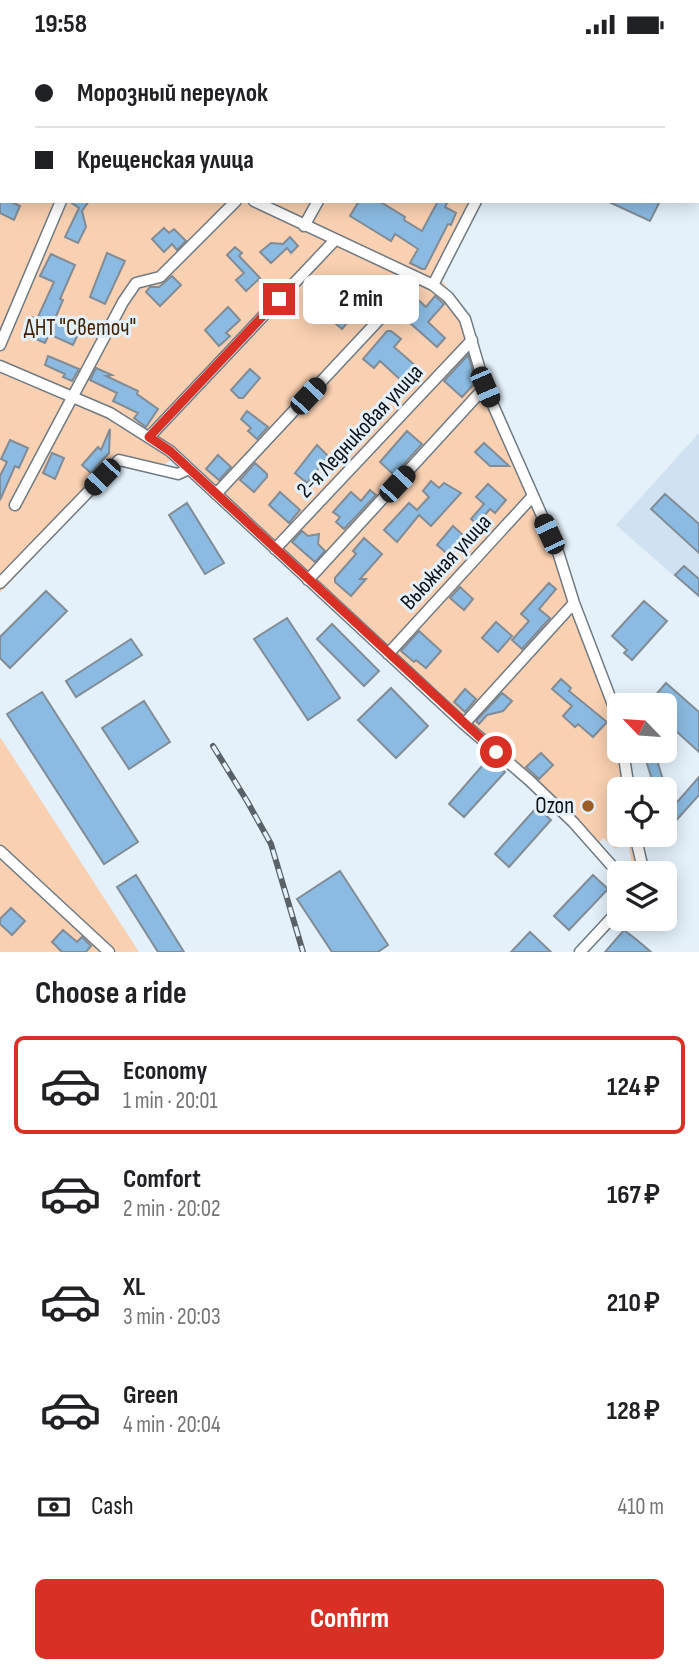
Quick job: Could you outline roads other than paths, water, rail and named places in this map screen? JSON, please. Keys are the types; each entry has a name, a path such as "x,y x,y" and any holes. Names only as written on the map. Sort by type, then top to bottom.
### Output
{"street":[{"path":"0,345 60,203"},
{"path":"15,505 135,283 160,277 234,203"},
{"path":"258,203 433,285 448,297 465,320 485,387 558,552 574,603 608,693"},
{"path":"304,226 317,203"},
{"path":"433,285 475,203"},
{"path":"149,437 335,240"},
{"path":"216,494 418,278"},
{"name":"2-я Ледниковая улица","path":"275,548 472,340"},
{"path":"0,366 110,414 170,451 573,822 608,861"},
{"path":"308,580 485,387"},
{"path":"0,583 119,460 178,474 189,469"},
{"name":"Вьюжная улица","path":"388,654 532,497"},
{"path":"464,724 574,603"},
{"path":"0,851 109,952"},
{"path":"580,952 607,923"}],"railway":[{"path":"213,746 271,844 303,952"}],"place":[{"name":"Ozon","path":"588,806"}],"park label":[{"name":"ДНТ \"Светоч\"","path":"80,328"}]}
